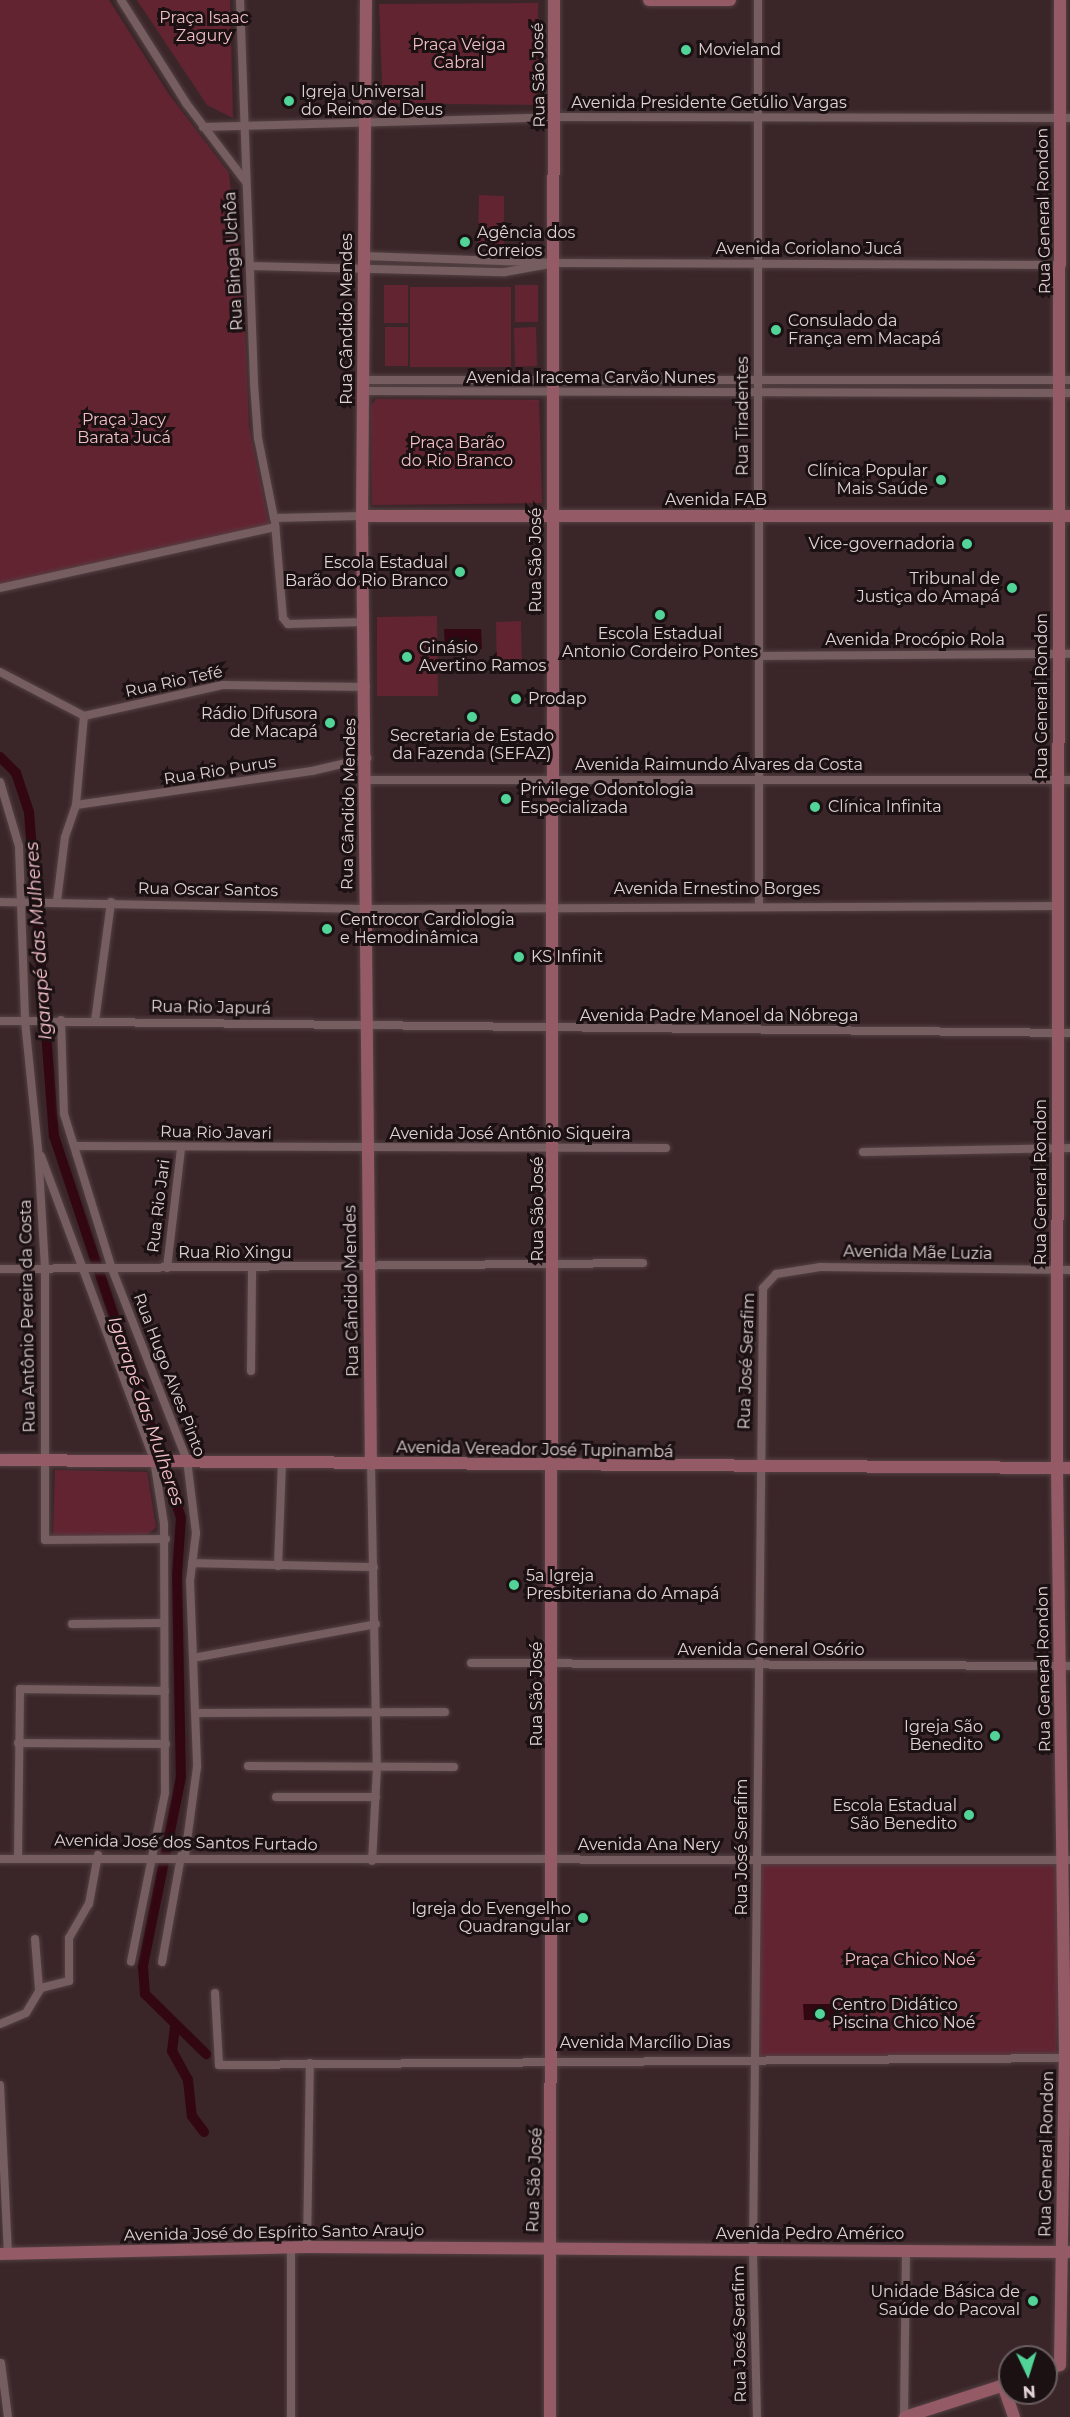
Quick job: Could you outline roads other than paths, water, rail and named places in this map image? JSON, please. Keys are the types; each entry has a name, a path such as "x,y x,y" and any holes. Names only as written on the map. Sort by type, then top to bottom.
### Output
{"street":[{"path":"121,0 204,127 246,183"},
{"name":"Rua Binga Uchôa","path":"240,0 247,126 246,183 258,438 275,522 283,618 288,624 365,622"},
{"name":"Rua Cândido Mendes","path":"366,0 362,516 367,687 365,909 368,1026 364,1268 376,1624 377,1767 372,1861"},
{"name":"Rua São José","path":"550,2417 549,2251 555,2059 552,1860 554,906 552,780 556,263 554,0"},
{"path":"649,0 730,0"},
{"name":"Rua Tiradentes","path":"758,0 759,904"},
{"name":"Rua General Rondon","path":"1060,0 1065,118 1063,264 1065,387 1064,1033 1056,1148 1064,1270 1067,2058 1065,2363"},
{"name":"Avenida Presidente Getúlio Vargas","path":"204,127 365,119 556,117 757,120 1065,118"},
{"name":"Avenida Coriolano Jucá","path":"364,262 505,272 556,263"},
{"name":"Avenida Coriolano Jucá","path":"251,266 364,262 1063,264"},
{"name":"Avenida Iracema Carvão Nunes","path":"363,386 758,379 979,380 1065,387"},
{"path":"978,392 979,380"},
{"name":"Avenida Iracema Carvão Nunes","path":"363,386 554,394 978,392 1065,387"},
{"path":"0,588 275,522 362,516"},
{"name":"Avenida FAB","path":"362,516 1065,516"},
{"name":"Avenida Procópio Rola","path":"760,656 1064,654"},
{"path":"0,672 84,716 76,806 62,851 53,901"},
{"name":"Rua Rio Tefé","path":"84,716 235,684 367,687"},
{"name":"Rua Rio Purus","path":"76,806 312,771 367,758"},
{"name":"Avenida Raimundo Álvares da Costa","path":"367,780 1064,780"},
{"name":"Rua Antônio Pereira da Costa","path":"0,782 19,846 24,901 27,1021 45,1269 45,1540 166,1539"},
{"path":"0,902 24,901"},
{"name":"Rua Oscar Santos","path":"24,901 365,909"},
{"path":"95,1021 111,902"},
{"name":"Avenida Ernestino Borges","path":"365,909 759,904 1064,906"},
{"name":"Rua Hugo Alves Pinto","path":"57,1020 61,1095 111,1269 183,1460 196,1533 192,1563 197,1767 162,1962"},
{"path":"0,1021 27,1021"},
{"name":"Rua Rio Japurá","path":"27,1021 368,1026"},
{"name":"Avenida Padre Manoel da Nóbrega","path":"368,1026 553,1031 1064,1033"},
{"name":"Rua Rio Javari","path":"77,1146 354,1150"},
{"name":"Rua Rio Jari","path":"167,1269 181,1148"},
{"name":"Avenida José Antônio Siqueira","path":"354,1150 666,1148"},
{"path":"863,1152 1070,1148"},
{"path":"38,1150 90,1269 156,1460 166,1539 161,1623 165,1690 165,1793 131,1962"},
{"path":"364,1268 643,1263"},
{"name":"Avenida Mãe Luzia","path":"766,1278 794,1269 850,1266 1064,1270"},
{"path":"251,1371 252,1268"},
{"name":"Rua Rio Xingu","path":"111,1269 364,1268"},
{"path":"0,1269 111,1269"},
{"name":"Rua José Serafim","path":"757,2417 753,2250 758,2057 756,1860 760,1304 766,1278"},
{"name":"Avenida Vereador José Tupinambá","path":"0,1460 183,1460 554,1468 1064,1468"},
{"path":"278,1566 282,1462"},
{"path":"192,1563 374,1567"},
{"path":"72,1624 161,1623"},
{"path":"193,1658 376,1624"},
{"name":"Avenida General Osório","path":"471,1663 1066,1666"},
{"path":"18,1857 20,1689 165,1690"},
{"path":"196,1713 445,1712"},
{"path":"18,1743 166,1744"},
{"path":"248,1766 454,1767"},
{"path":"276,1797 376,1797"},
{"path":"39,1989 69,1981 69,1938 89,1904 98,1855"},
{"name":"Avenida José dos Santos Furtado","path":"0,1858 154,1855 372,1861"},
{"name":"Avenida Ana Nery","path":"372,1861 1066,1860"},
{"path":"0,2024 26,2013 39,1989 35,1939"},
{"name":"Avenida Marcílio Dias","path":"216,1993 219,2065 758,2057 1067,2058"},
{"path":"308,2247 310,2063"},
{"path":"0,2085 4,2254"},
{"name":"Avenida José do Espírito Santo Araujo","path":"4,2254 308,2247 549,2251"},
{"path":"291,2248 291,2417"},
{"name":"Avenida Pedro Américo","path":"549,2251 1066,2252"},
{"path":"906,2251 905,2417 998,2387"},
{"path":"0,2363 8,2417"}],"waterway":[{"name":"Igarapé das Mulheres","path":"0,757 16,773 29,812 54,1136 181,1518 177,1574 181,1777 143,1966 145,1994 206,2054"},
{"path":"175,2027 172,2051 188,2080 192,2116 204,2132"}],"place":[{"name":"Movieland","path":"686,50"},
{"name":"Igreja Universal do Reino de Deus","path":"289,101"},
{"name":"Agência dos Correios","path":"465,242"},
{"name":"Consulado da França em Macapá","path":"776,330"},
{"name":"Clínica Popular Mais Saúde","path":"941,480"},
{"name":"Vice-governadoria","path":"967,544"},
{"name":"Escola Estadual Barão do Rio Branco","path":"460,572"},
{"name":"Tribunal de Justiça do Amapá","path":"1012,588"},
{"name":"Escola Estadual Antonio Cordeiro Pontes","path":"660,615"},
{"name":"Ginásio Avertino Ramos","path":"407,657"},
{"name":"Prodap","path":"516,699"},
{"name":"Secretaria de Estado da Fazenda (SEFAZ)","path":"472,717"},
{"name":"Rádio Difusora de Macapá","path":"330,723"},
{"name":"Privilege Odontologia Especializada","path":"506,799"},
{"name":"Clínica Infinita","path":"815,807"},
{"name":"Centrocor Cardiologia e Hemodinâmica","path":"327,929"},
{"name":"KS Infinit","path":"519,957"},
{"name":"5a Igreja Presbiteriana do Amapá","path":"514,1585"},
{"name":"Igreja São Benedito","path":"995,1736"},
{"name":"Escola Estadual São Benedito","path":"969,1815"},
{"name":"Igreja do Evengelho Quadrangular","path":"583,1918"},
{"name":"Centro Didático Piscina Chico Noé","path":"820,2014"},
{"name":"Unidade Básica de Saúde do Pacoval","path":"1033,2301"}],"park label":[{"name":"Praça Isaac Zagury","path":"204,27"},
{"name":"Praça Veiga Cabral","path":"459,54"},
{"name":"Praça Jacy Barata Jucá","path":"124,429"},
{"name":"Praça Barão do Rio Branco","path":"457,452"},
{"name":"Praça Chico Noé","path":"910,1960"}]}
